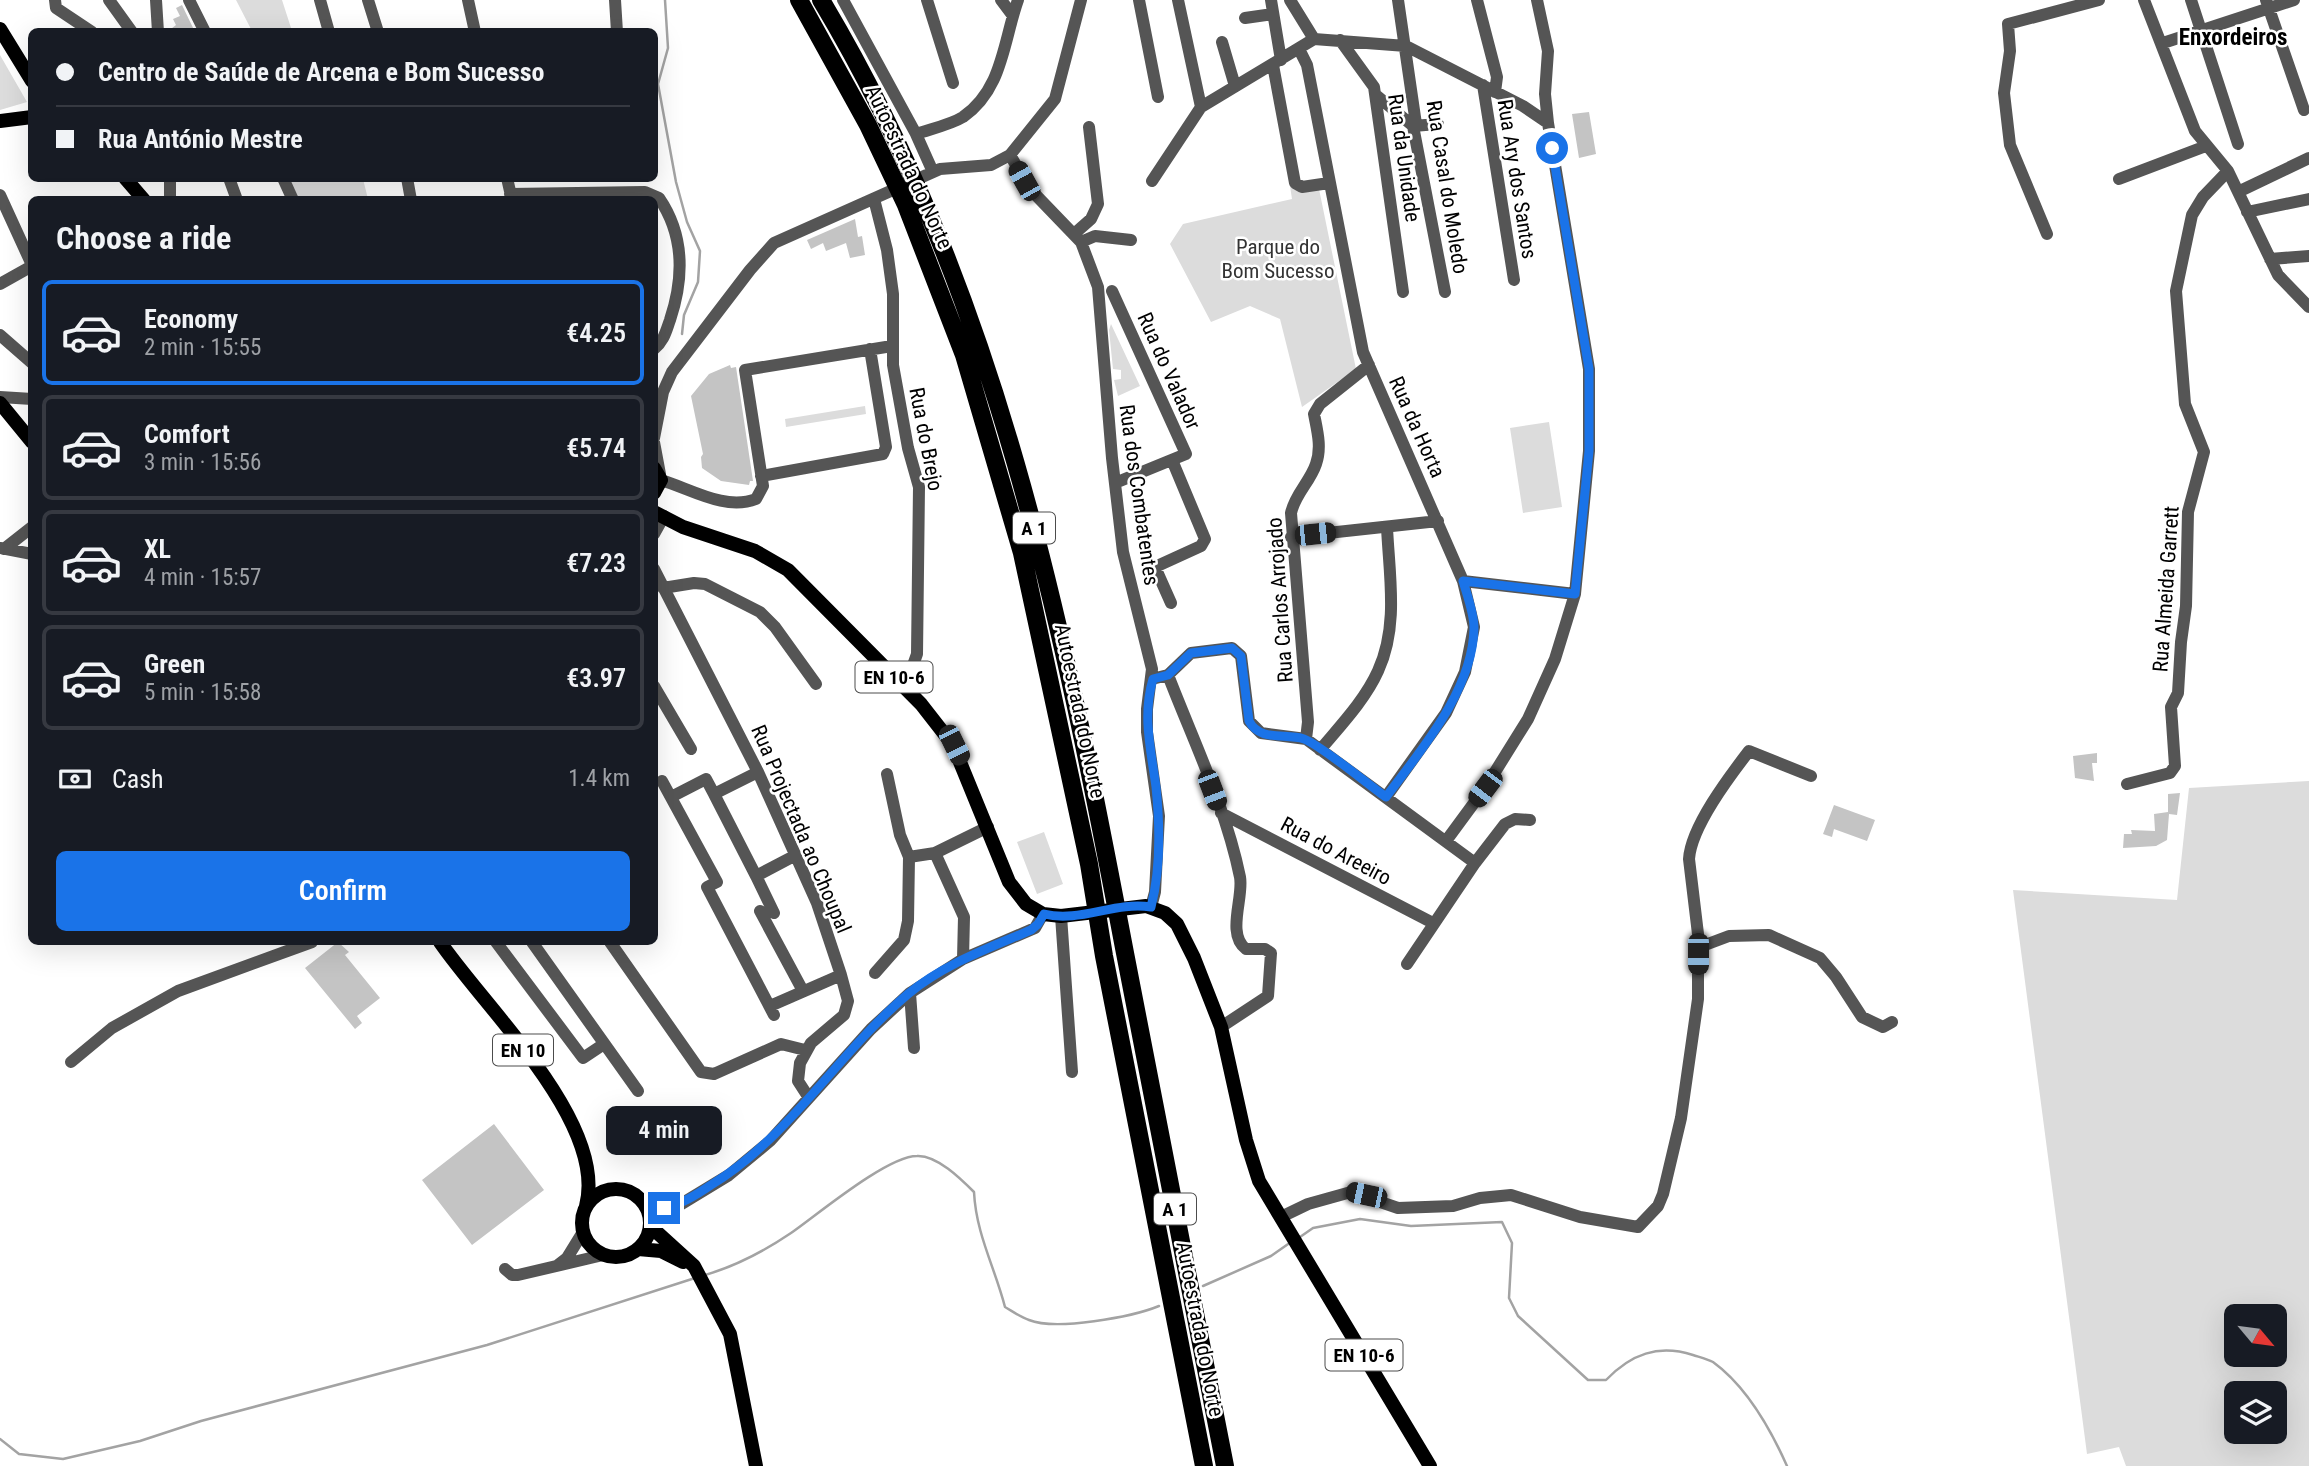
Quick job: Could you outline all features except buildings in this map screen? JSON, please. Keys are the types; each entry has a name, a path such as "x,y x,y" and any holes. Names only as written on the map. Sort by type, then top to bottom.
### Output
{"highway":[{"name":"Autoestrada do Norte","path":"799,0 925,201 982,349 1012,445 1040,548 1109,865 1225,1466"},
{"name":"Autoestrada do Norte","path":"821,0 876,120 964,355 1022,553 1089,863 1104,956 1204,1466"}],"main road":[{"path":"0,29 28,74"},
{"path":"0,121 28,118"},
{"path":"128,182 141,196"},
{"path":"0,403 28,438"},
{"path":"658,481 659,514"},
{"name":"EN 10-6","path":"659,514 683,527 755,551 788,570 900,683 954,745 1014,890 1026,904 1044,914"},
{"path":"1044,914 1061,916 1135,906 1151,907"},
{"name":"EN 10-6","path":"1151,907 1165,913 1179,927 1222,1027 1252,1161 1259,1181 1430,1466"},
{"name":"EN 10","path":"442,945 558,1094 568,1112 590,1168 590,1193 583,1214 583,1232"},
{"path":"583,1232 591,1246 603,1255 621,1256 638,1249 644,1242 650,1224 646,1206 630,1192 614,1187 590,1168"},
{"path":"586,1206 600,1193 614,1187"},
{"path":"650,1224 687,1258 703,1280 730,1334 756,1466"},
{"path":"638,1249 669,1254 703,1280"}],"street":[{"path":"55,0 56,8 86,28"},
{"path":"109,0 129,28"},
{"path":"156,0 158,28"},
{"path":"189,0 203,28"},
{"path":"320,0 328,28"},
{"path":"368,0 376,28"},
{"path":"468,0 474,28"},
{"path":"615,0 617,28"},
{"path":"843,0 916,134 933,172"},
{"path":"927,0 953,83"},
{"path":"1001,0 1013,16"},
{"path":"916,134 963,117 988,90 1004,58 1018,0"},
{"path":"658,419 663,392 671,372 768,248 786,236 933,172 947,168 991,165 1010,155 1055,99 1081,0"},
{"path":"1139,0 1158,97"},
{"path":"1178,0 1201,107"},
{"path":"1271,0 1277,62 1296,183 1302,187 1329,183"},
{"path":"1290,0 1314,40"},
{"name":"Rua Casal do Moledo","path":"1398,0 1416,124 1413,126 1445,292"},
{"path":"1477,0 1497,77 1495,92"},
{"path":"1446,841 1485,788 1528,719 1555,659 1575,594 1589,451 1589,369 1548,123 1545,94 1548,51 1538,0"},
{"path":"2047,234 2010,145 2004,93 2010,51 2008,24 2076,3 2099,0"},
{"path":"2144,0 2163,43 2189,118 2240,191 2247,212 2278,275 2309,307"},
{"path":"2191,0 2238,144"},
{"path":"2163,43 2268,4 2294,0"},
{"path":"2268,4 2304,110"},
{"path":"1245,18 1273,14"},
{"path":"1152,181 1201,107 1314,40 1406,46 1523,106 1548,123"},
{"name":"Rua da Unidade","path":"1340,40 1372,82 1376,95 1403,292"},
{"path":"1222,42 1236,86"},
{"name":"Rua da Horta","path":"1299,49 1307,65 1363,352 1463,581 1474,627 1465,672 1446,713 1386,797"},
{"path":"1478,82 1491,59"},
{"name":"Rua Ary dos Santos","path":"1478,82 1514,280"},
{"path":"1523,106 1545,94"},
{"path":"1376,95 1413,126 1438,124"},
{"path":"1078,238 1097,204 1089,127"},
{"path":"2119,179 2206,146"},
{"name":"Rua dos Combatentes","path":"1010,155 1030,189 1078,238 1098,286 1123,552 1153,679 1148,701 1147,732 1159,816 1151,907"},
{"path":"2240,191 2309,158"},
{"name":"Rua Almeida Garrett","path":"2127,785 2170,773 2175,766 2171,707 2178,693 2186,606 2188,512 2204,452 2185,404 2176,291 2192,215 2203,197 2228,171"},
{"path":"521,196 628,185 655,196"},
{"path":"658,197 672,223 679,250 681,278 664,337 658,344"},
{"name":"Rua do Brejo","path":"874,199 887,250 891,283 892,346 897,389 908,447 918,475 917,654 912,668 900,683"},
{"path":"2247,212 2309,199"},
{"path":"1,202 28,258"},
{"path":"1078,238 1097,236 1131,240"},
{"path":"2270,260 2309,256"},
{"path":"0,284 28,268"},
{"name":"Rua do Valador","path":"1112,291 1186,454 1115,483"},
{"path":"0,335 28,360"},
{"path":"658,481 723,502 740,503 759,496 762,489 761,476 745,370 892,346"},
{"path":"761,476 883,454 886,447 870,349"},
{"name":"Rua Carlos Arrojado","path":"1306,739 1308,722 1291,537 1293,502 1316,465 1319,448 1314,414 1320,404 1369,365"},
{"path":"0,397 28,399"},
{"name":"Rua do Valador","path":"1171,603 1155,568 1200,546 1205,539 1172,460"},
{"path":"1291,537 1438,521"},
{"path":"1320,750 1378,672 1388,641 1392,605 1387,527"},
{"path":"2,549 28,530"},
{"path":"2,549 28,553"},
{"name":"Rua Projectada ao Choupal","path":"658,577 758,772 817,903 841,975 848,1001 844,1015 805,1051"},
{"path":"1463,581 1575,594"},
{"path":"663,588 705,584 760,612 775,627 816,684"},
{"path":"1153,679 1168,675 1191,653 1237,649 1241,656 1252,727 1264,734 1306,739 1475,863"},
{"path":"1168,675 1221,813 1240,878 1237,931 1240,944 1249,950 1269,950 1272,958 1268,996 1222,1027"},
{"path":"658,693 691,750"},
{"path":"1281,1217 1308,1204 1351,1192 1398,1208 1453,1206 1480,1198 1511,1195 1580,1217 1638,1227 1658,1206 1663,1194 1681,1118 1698,999 1698,954 1689,846 1724,784 1749,751 1811,776"},
{"path":"714,794 758,772"},
{"path":"875,973 906,936 909,857 900,835 887,774"},
{"path":"671,797 706,779 756,876 767,912 803,991"},
{"path":"662,781 717,882 707,887 772,1010 803,991 841,975"},
{"name":"Rua do Areeiro","path":"1221,813 1433,923"},
{"path":"1407,964 1475,863 1509,821 1530,821"},
{"path":"909,857 935,853 988,827"},
{"path":"935,853 964,918 963,959"},
{"path":"756,876 796,855"},
{"path":"650,1224 752,1157 871,1029 909,993 963,959 1031,930 1044,914"},
{"path":"1061,916 1072,1072"},
{"path":"1698,954 1705,945 1729,936 1769,935 1820,958 1836,976 1861,1017 1883,1027 1892,1022"},
{"path":"71,1062 113,1028 178,990 304,945"},
{"path":"498,945 583,1058 604,1044"},
{"path":"534,945 638,1091"},
{"path":"612,945 701,1072 714,1074 781,1044 805,1051 797,1074 808,1098"},
{"path":"909,993 914,1048"},
{"path":"646,1206 664,1208 686,1201"},
{"path":"556,1266 567,1258 583,1232"},
{"path":"505,1269 512,1275 518,1275 603,1255"}],"green space":[{"path":"236,0 282,0 291,28 250,28"},
{"path":"0,55 27,102 0,110"},
{"path":"289,182 364,182 367,196 297,196"},
{"name":"Parque do Bom Sucesso","path":"1290,186 1300,193 1319,189 1356,369 1302,407 1280,319 1250,306 1211,322 1170,244 1183,224 1292,199"},
{"path":"1111,324 1140,386 1118,396 1114,380 1121,379 1121,370 1113,369 1109,330"},
{"path":"865,406 866,414 786,427 785,419"},
{"path":"1549,422 1562,507 1523,513 1510,428"},
{"path":"2309,781 2309,1466 2126,1466 2119,1447 2087,1454 2013,890 2177,900 2189,788"},
{"path":"1044,832 1063,884 1037,894 1017,842"}],"waterway":[{"path":"665,0 668,48 658,84 676,182 687,222 700,251 698,282 684,315 682,334"},
{"path":"705,1275 760,1252 871,1176 904,1159 917,1156 933,1159 974,1192 982,1237 1005,1307 1019,1316 1041,1323 1075,1323 1113,1318 1159,1306"},
{"path":"1300,1237 1313,1228 1360,1219 1411,1226 1502,1222 1512,1243 1509,1298 1518,1316 1588,1380 1606,1380 1635,1358 1657,1351 1680,1352 1711,1361 1747,1396 1787,1466"},
{"path":"1203,1286 1271,1256 1291,1242"},
{"path":"0,1439 19,1454 63,1459 140,1441 201,1421 487,1345 695,1278"}],"district":[{"name":"Enxordeiros","path":"2233,37"}],"route":[{"path":"664,1208 686,1201 729,1175 752,1157 770,1141 882,1018 909,993 935,975 963,959 1035,928 1044,914 1061,916 1135,906 1151,907 1155,892 1159,816 1147,732 1149,692 1153,679 1168,675 1191,653 1237,649 1241,656 1249,721 1255,730 1264,734 1306,739 1386,797 1446,713 1465,672 1474,627 1463,581 1575,594 1589,451 1589,369 1552,148"}]}
